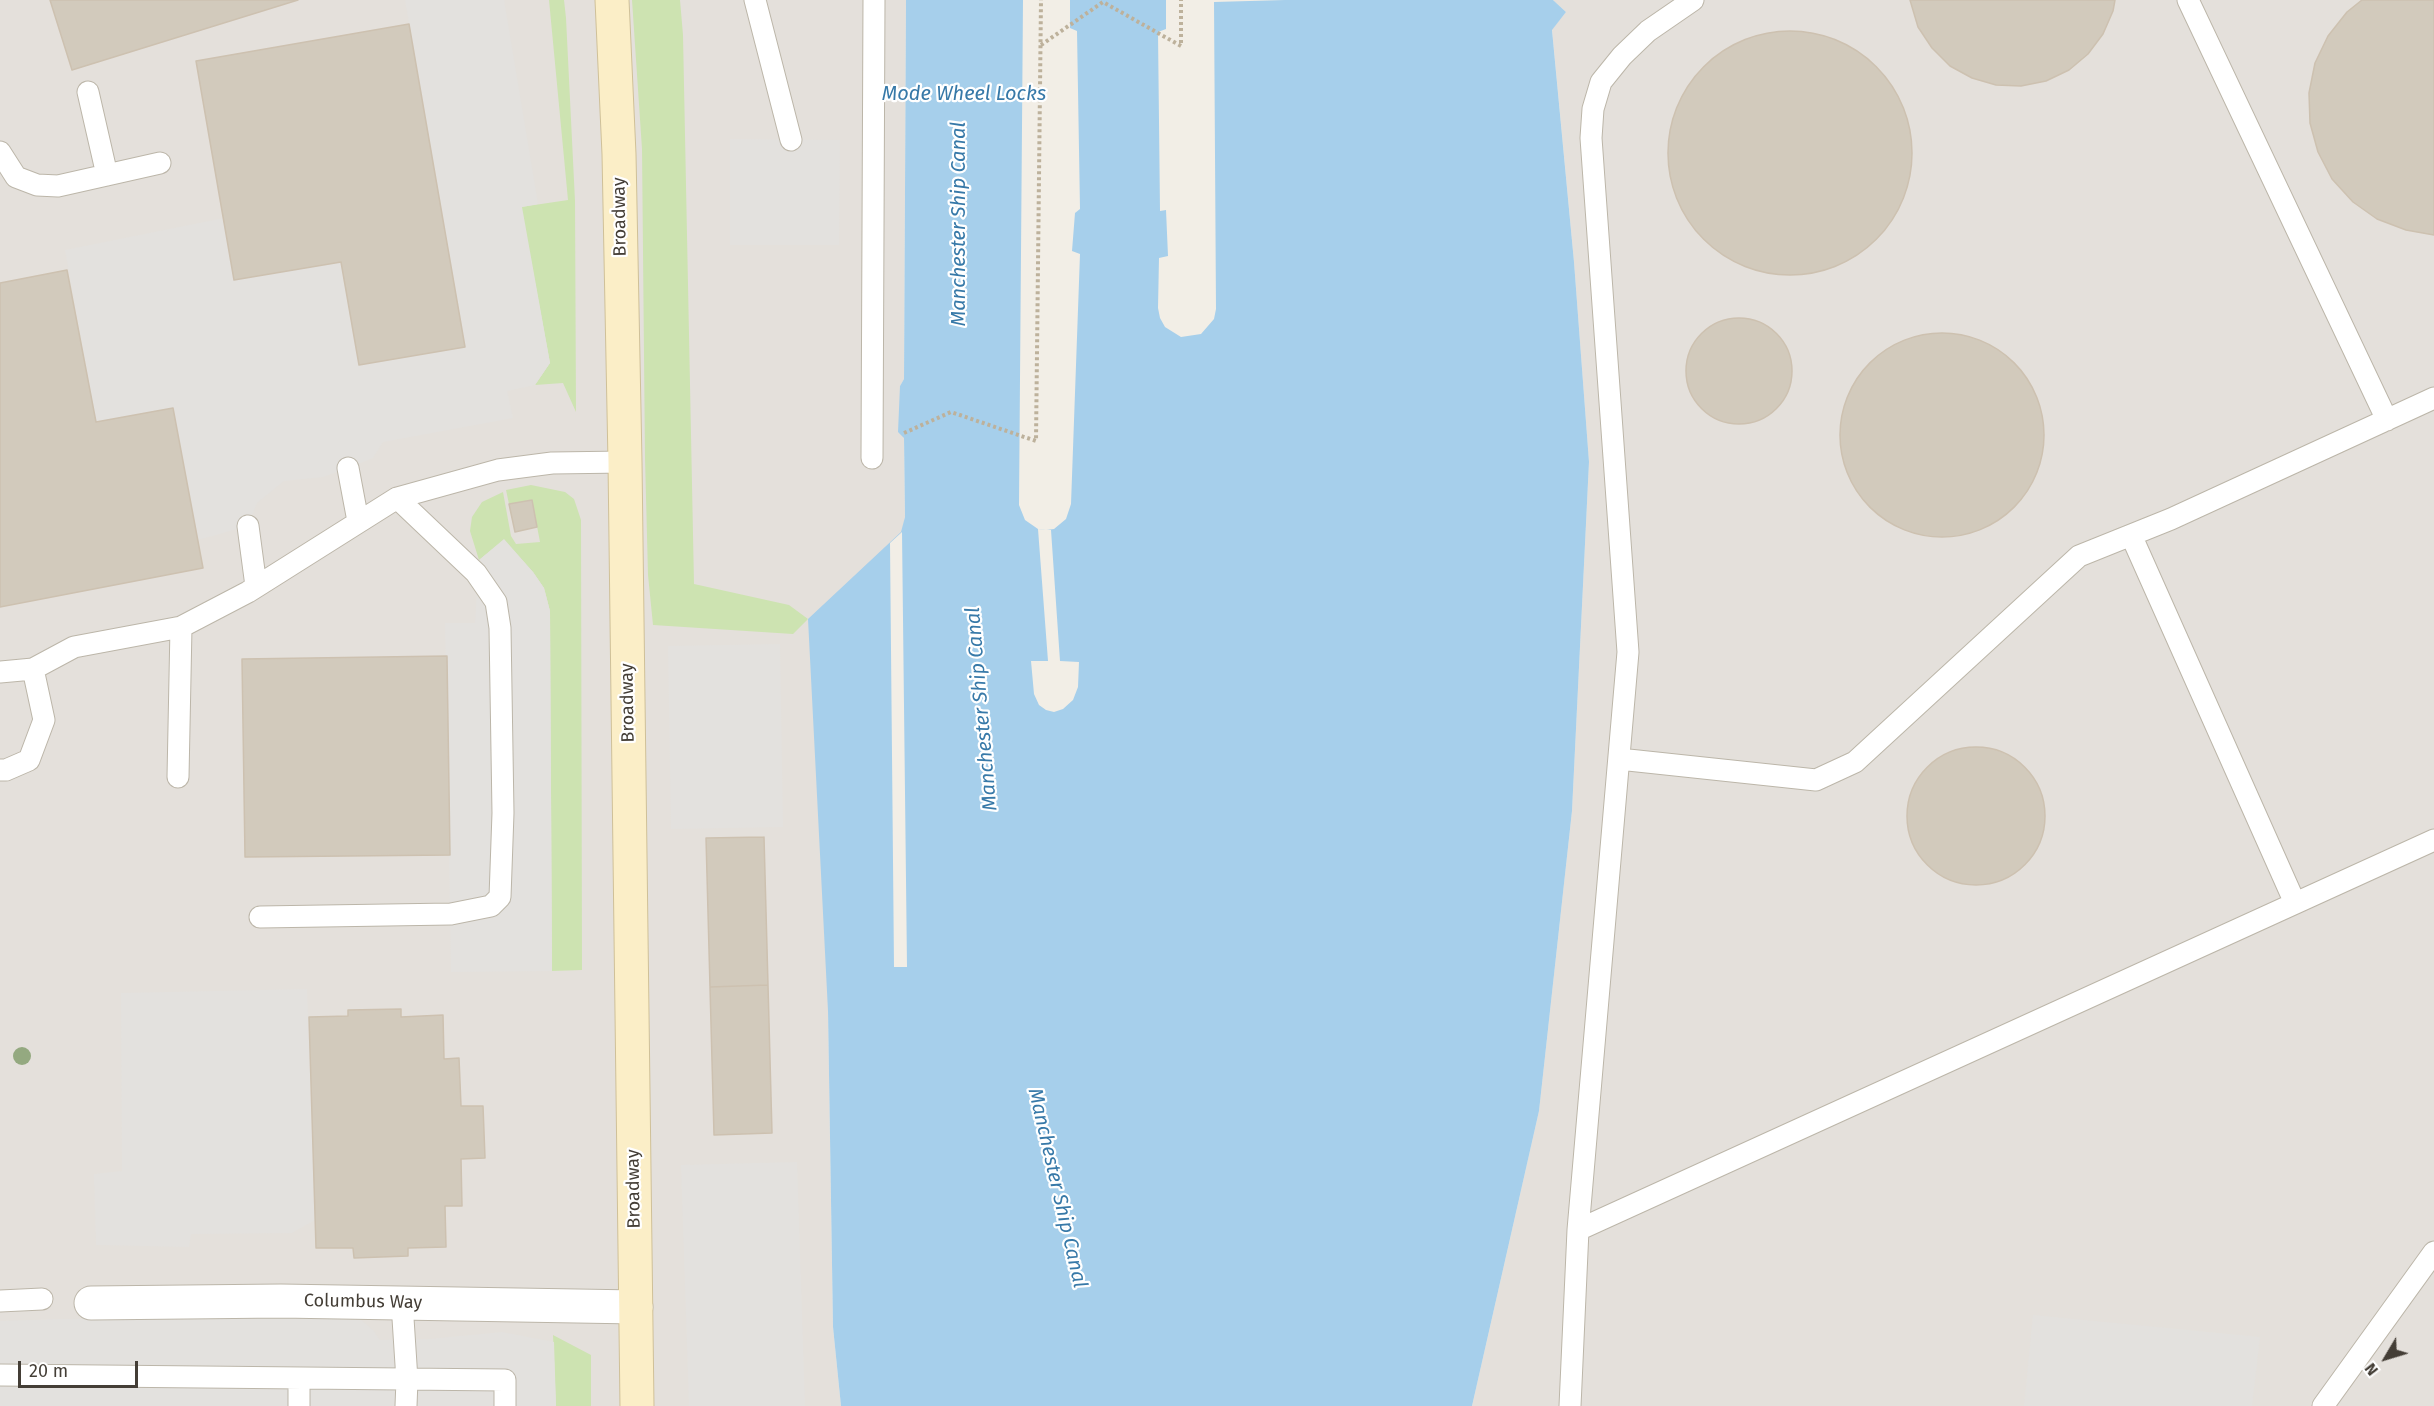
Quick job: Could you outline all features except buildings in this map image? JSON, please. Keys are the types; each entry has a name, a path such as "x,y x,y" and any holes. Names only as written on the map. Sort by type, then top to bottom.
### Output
{"street":[{"name":"Broadway","path":"612,0 619,154 637,1406"},
{"name":"Columbus Way","path":"91,1303 281,1301 636,1307"}],"lane":[{"path":"754,0 791,140"},
{"path":"873,452 874,0"},
{"path":"1570,1406 1578,1230 1628,652 1591,138 1593,110 1601,82 1622,56 1648,31 1693,0"},
{"path":"2188,0 2387,420"},
{"path":"88,92 107,175"},
{"path":"0,152 16,177 37,185 58,186 160,163"},
{"path":"1618,759 1816,780 1855,762 2079,556 2131,536 2434,398"},
{"path":"0,672 33,669 74,647 181,627 256,586 397,498 498,470 552,464 624,462"},
{"path":"348,468 358,521"},
{"path":"260,917 451,914 491,906 500,897 503,802 500,628 496,602 476,573 397,498"},
{"path":"248,526 256,586"},
{"path":"2131,536 2295,903"},
{"path":"178,777 181,627"},
{"path":"0,770 6,770 29,760 44,720 33,669"},
{"path":"1578,1230 2434,840"},
{"path":"2323,1406 2434,1252"},
{"path":"0,1301 42,1299"},
{"path":"402,1303 407,1380 406,1406"},
{"path":"0,1375 505,1380 505,1406"},
{"path":"299,1379 299,1406"}],"path":[{"path":"873,452 951,412 1036,441 1041,0"},
{"path":"1040,45 1102,2 1181,46 1181,0"}],"shaded area":[{"path":"0,0 906,0 904,379 900,386 904,438 905,517 828,1011 833,1327 841,1406 0,1406"},
{"path":"405,0 504,0 538,204 522,207 550,363 535,385 507,391 513,418 383,442 373,458 348,468 323,477 284,481 257,503 248,526 198,540 173,408 96,422 65,250 224,218 341,262 359,365 465,347"},
{"path":"1553,0 2434,0 2434,1406 1472,1406 1539,1111 1572,811 1589,462 1574,262 1552,29 1566,12"},
{"path":"730,139 840,140 839,245 730,245"},
{"path":"504,539 544,588 550,611 552,971 451,972 445,623 475,623 479,560"},
{"path":"780,644 783,827 671,829 668,646"},
{"path":"307,989 315,1220 292,1233 191,1234 189,1247 96,1245 94,1174 122,1171 121,993"},
{"path":"797,1162 805,1406 689,1406 681,1165"},
{"path":"2033,1315 2260,1337 2252,1406 2024,1406"},
{"path":"346,1317 360,1319 373,1330 380,1340 429,1339 502,1332 554,1342 556,1406 0,1406 0,1321"}],"green space":[{"path":"549,0 564,0 566,18 575,201 576,412 563,383 535,385 550,363 521,207 568,200"},
{"path":"632,0 680,0 683,35 694,584 789,605 808,619 793,634 653,625 648,575 645,458 642,149"},
{"path":"531,485 565,492 574,499 581,520 582,970 552,971 550,611 544,588 504,540 479,560 470,531 472,517 482,502 503,492 511,536 516,544 540,542 532,500 509,504 506,490"},
{"path":"553,1335 591,1355 591,1406 556,1406"}],"water":[{"path":"906,0 1023,0 1019,505 1025,520 1038,529 1046,530 1054,529 1066,519 1071,504 1080,254 1072,251 1075,213 1080,209 1077,31 1070,28 1070,0 1166,0 1166,29 1158,32 1160,211 1166,210 1168,256 1159,258 1158,308 1165,327 1181,337 1201,334 1214,319 1216,309 1214,2 1553,0 1566,12 1552,30 1574,262 1589,462 1572,811 1539,1111 1472,1406 841,1406 833,1327 828,1011 808,619 901,532 905,517 904,438 898,432 900,386 904,379"}],"pier":[{"path":"1038,529 1051,530 1060,661 1079,662 1078,687 1073,700 1063,709 1054,712 1039,705 1034,694 1031,661 1048,661"},
{"path":"902,532 907,967 894,967 890,543"}],"water label":[{"name":"Mode Wheel Locks","path":"964,94"},
{"name":"Manchester Ship Canal","path":"959,224"},
{"name":"Manchester Ship Canal","path":"982,709"},
{"name":"Manchester Ship Canal","path":"1057,1188"}]}
